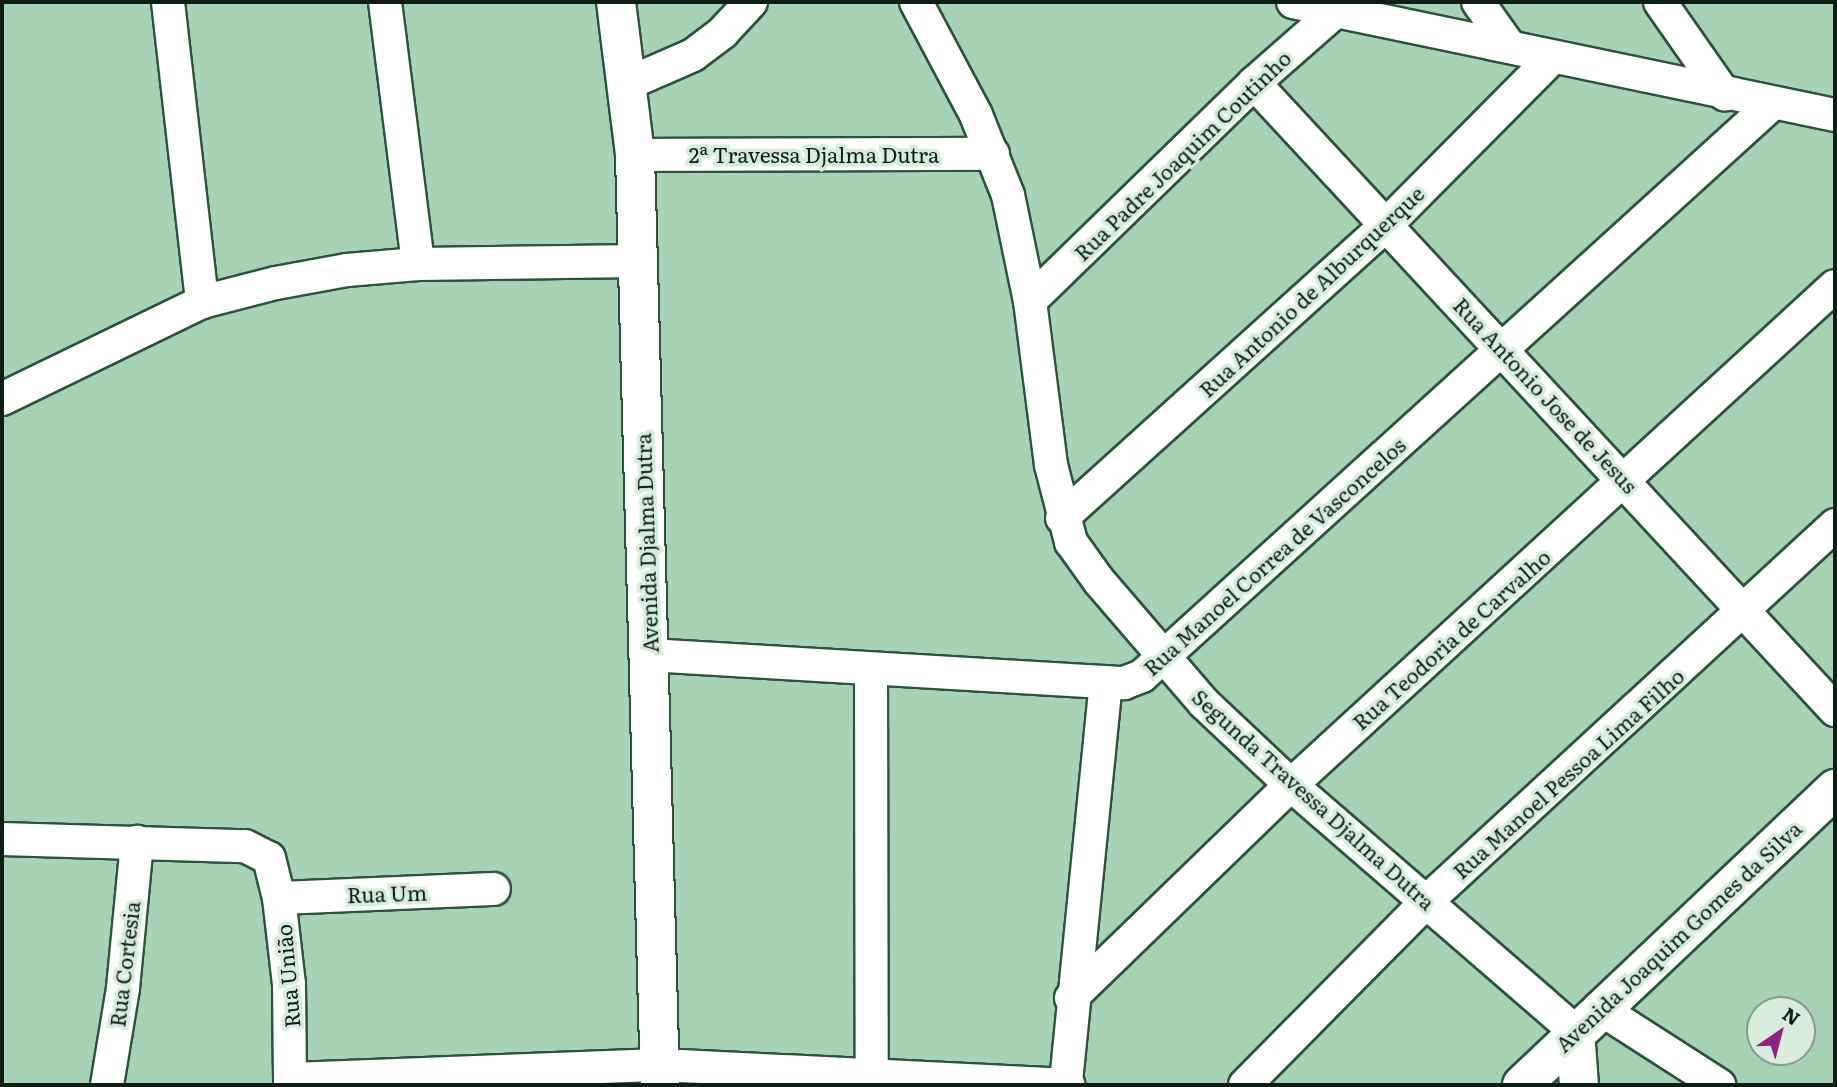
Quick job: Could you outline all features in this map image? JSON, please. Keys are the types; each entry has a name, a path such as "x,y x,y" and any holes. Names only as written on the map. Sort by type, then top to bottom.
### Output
{"street":[{"path":"168,2 202,302"},
{"path":"385,2 418,264"},
{"name":"Avenida Djalma Dutra","path":"616,2 629,83 635,155 660,1075"},
{"path":"629,83 693,55 751,2"},
{"name":"Segunda Travessa Djalma Dutra","path":"916,2 993,154 1008,195 1030,301 1062,518 1072,542 1099,581 1163,659 1292,785 1427,901 1587,1019 1719,1085"},
{"path":"1293,2 1725,95 1835,115"},
{"path":"1478,2 1510,47"},
{"path":"1660,2 1725,95"},
{"name":"Rua Padre Joaquim Coutinho","path":"1030,301 1254,83 1336,11"},
{"name":"Rua Antonio de Alburquerque","path":"1062,518 1387,224 1553,57"},
{"name":"Rua Antonio Jose de Jesus","path":"1254,83 1625,480 1835,710"},
{"name":"Rua Manoel Correa de Vasconcelos","path":"649,655 1124,683 1163,659 1772,104"},
{"name":"2ª Travessa Djalma Dutra","path":"635,155 993,154"},
{"path":"2,398 202,302 347,270 418,264 639,261"},
{"name":"Rua Teodoria de Carvalho","path":"1071,998 1292,785 1835,286"},
{"name":"Rua Manoel Pessoa Lima Filho","path":"1245,1085 1427,901 1835,525"},
{"path":"871,669 872,1073"},
{"path":"291,1082 872,1073 1068,1083 1071,998 1106,682"},
{"name":"Avenida Joaquim Gomes da Silva","path":"1522,1085 1587,1019 1835,789"},
{"path":"2,839 245,846 263,853 276,883"},
{"name":"Rua Cortesia","path":"107,1085 123,988 137,842"},
{"name":"Rua Um","path":"276,883 495,889"},
{"name":"Rua União","path":"276,883 289,984 291,1082"},
{"path":"1579,1085 1587,1019"}]}
